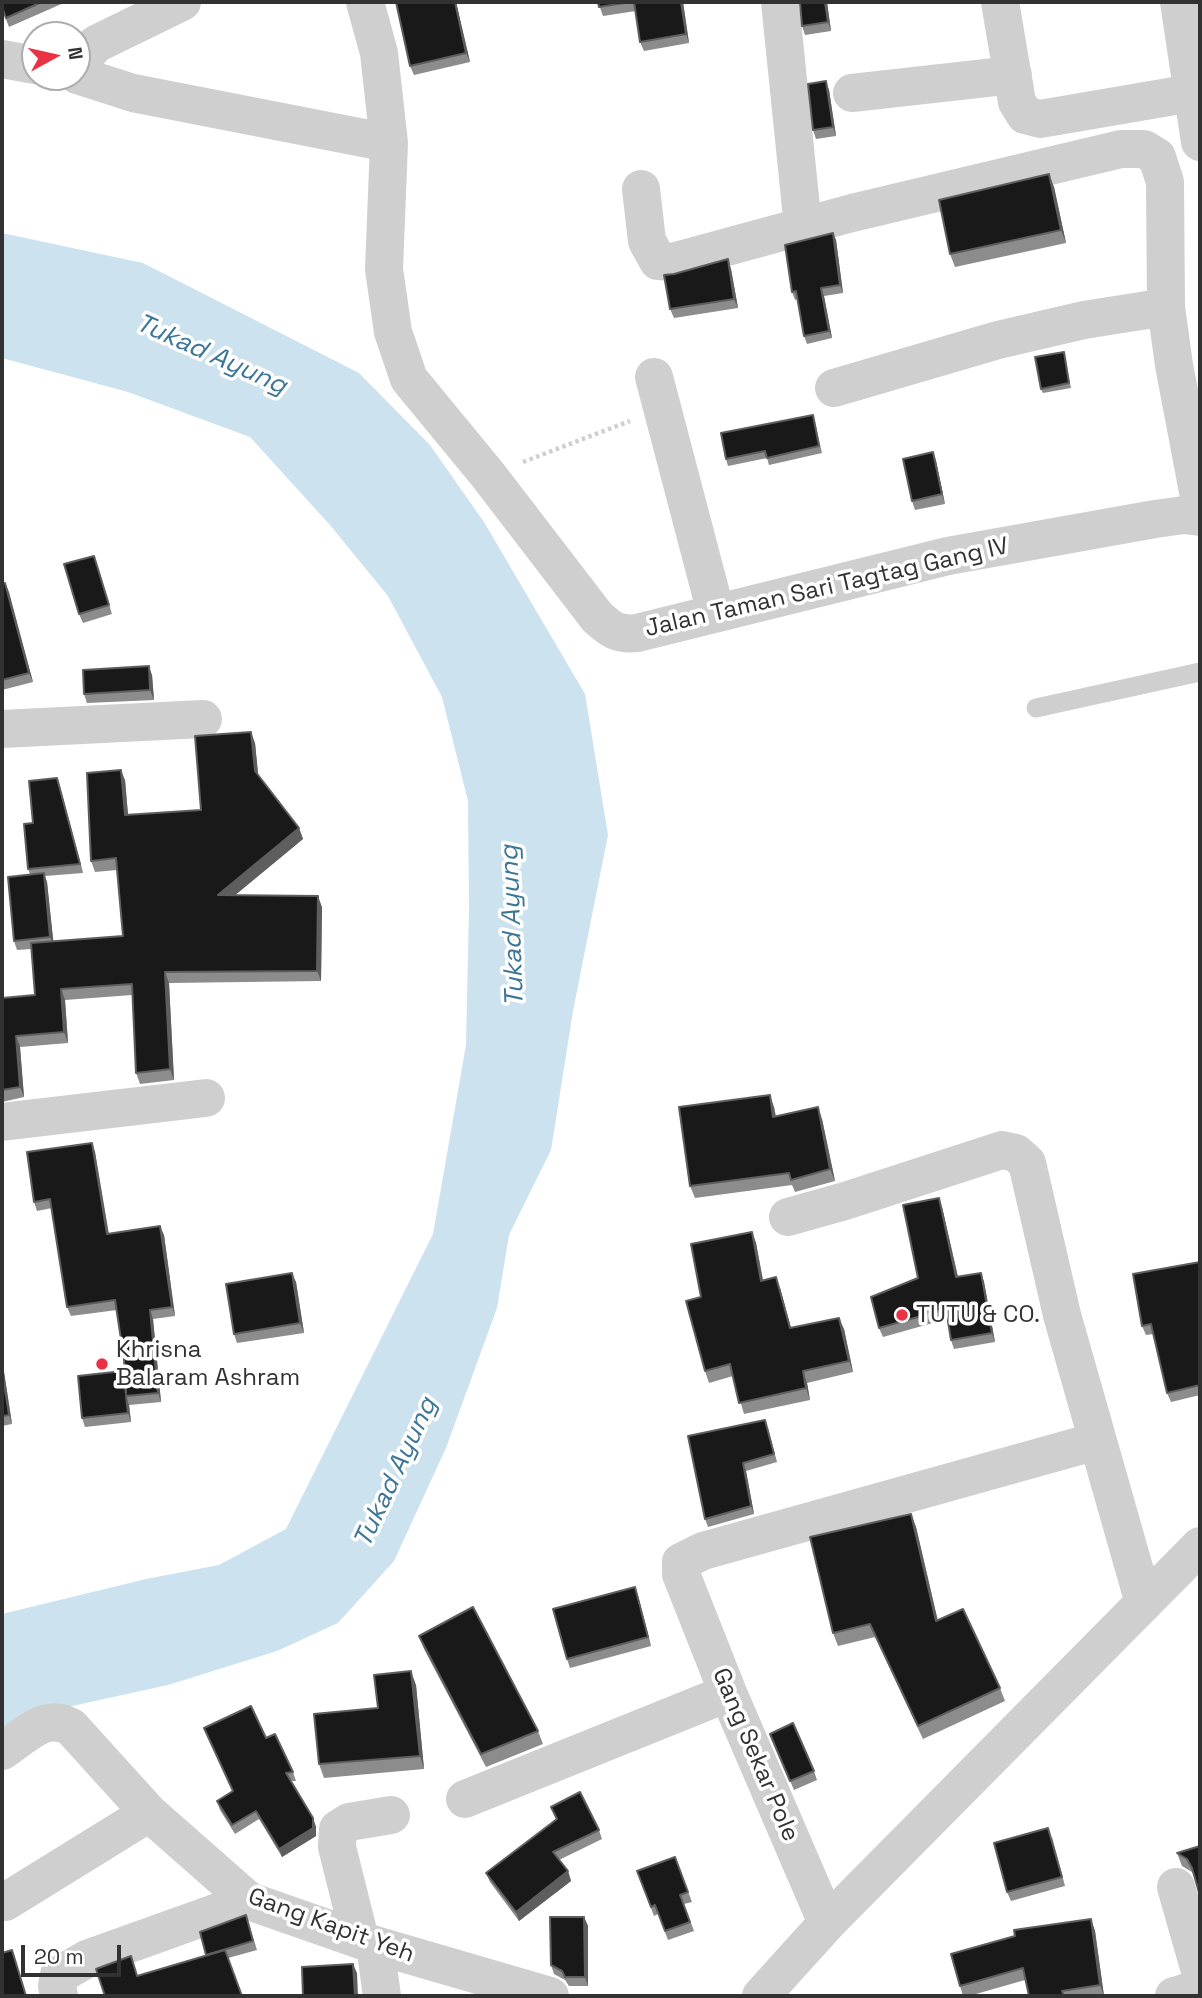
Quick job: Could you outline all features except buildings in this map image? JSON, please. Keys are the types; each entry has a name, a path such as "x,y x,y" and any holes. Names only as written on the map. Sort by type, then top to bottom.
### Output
{"street":[{"path":"91,50 96,44 182,2"},
{"name":"Jalan Taman Sari Tagtag Gang IV","path":"365,2 379,53 388,143 384,269 393,332 409,380 488,475 597,617 611,630 621,635 637,633 948,556 1155,519 1184,515 1200,517"},
{"path":"780,2 803,227"},
{"path":"1000,2 1017,102 1025,115 1040,119 1192,93"},
{"path":"1179,2 1200,142"},
{"path":"2,59 21,62"},
{"path":"852,93 1013,75"},
{"path":"91,79 134,93 388,143"},
{"path":"641,189 647,241 658,261 672,262 852,213 1121,149 1144,149 1157,157 1165,183 1166,307 1200,502"},
{"path":"834,388 998,340 1084,320 1166,307"},
{"path":"659,393 716,613"},
{"path":"2,729 203,719"},
{"path":"2,1122 206,1098"},
{"path":"788,1217 1002,1150 1016,1153 1027,1163 1062,1315 1144,1604"},
{"name":"Gang Sekar Pole","path":"827,1923 685,1587 681,1562 703,1550 1097,1441"},
{"path":"761,1996 827,1923 1200,1546"},
{"path":"465,1799 728,1693"},
{"name":"Gang Kapit Yeh","path":"2,1751 43,1724 60,1721 71,1727 149,1813 249,1901 368,1942 550,1996"},
{"path":"5,1902 149,1813"},
{"path":"382,1996 368,1942 337,1847 338,1829 349,1822 391,1815"},
{"path":"1176,1887 1200,1971"},
{"path":"59,1996 59,1975 87,1959 249,1901"},
{"path":"1174,1996 1192,1990 1200,1982"}],"lane":[{"path":"1036,708 1200,672"}],"path":[{"path":"488,475 659,393"}],"water":[{"name":"Tukad Ayung","path":"2,233 143,263 359,373 430,445 484,522 585,694 608,835 573,1011 551,1150 509,1235 497,1308 446,1448 394,1561 338,1623 277,1651 168,1685 22,1717 2,1727 2,1614 146,1579 219,1565 286,1529 433,1234 466,1045 469,909 468,801 442,697 388,596 330,525 250,437 128,392 2,358"}],"place":[{"name":"TUTU & CO.","path":"902,1315"},
{"name":"Khrisna Balaram Ashram","path":"102,1364"}]}
